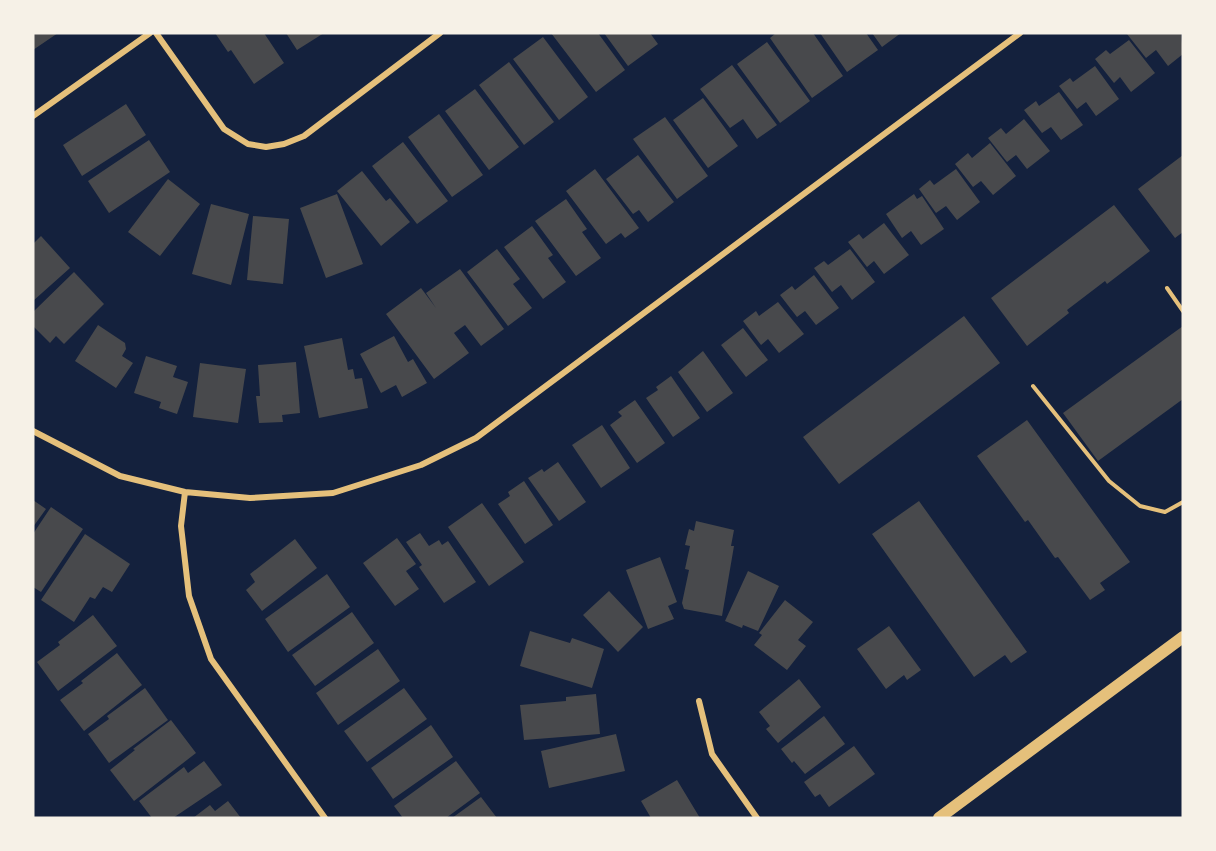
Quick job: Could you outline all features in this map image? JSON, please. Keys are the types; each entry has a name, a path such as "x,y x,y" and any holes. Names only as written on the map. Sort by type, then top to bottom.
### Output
{"main road":[{"path":"939,818 1183,637"}],"street":[{"path":"33,116 150,33"},
{"path":"156,33 224,129 248,144 266,147 284,144 304,135 440,33"},
{"path":"33,431 120,476 185,492 250,498 333,493 421,465 476,438 1020,33"},
{"path":"185,492 181,526 189,596 210,659 325,818"},
{"path":"699,701 712,754 757,818"}],"path":[{"path":"1167,288 1183,311"},
{"path":"1033,386 1116,488 1140,506 1165,513 1183,502"}],"building":[{"path":"33,33 58,33 33,50"},
{"path":"215,33 264,33 284,63 254,84 231,50 228,52"},
{"path":"286,33 324,33 297,50"},
{"path":"551,33 598,33 625,70 596,92"},
{"path":"604,33 650,33 658,44 628,66"},
{"path":"776,33 813,33 843,76 812,98 770,38"},
{"path":"820,33 866,33 878,50 847,72"},
{"path":"872,33 901,33 882,47"},
{"path":"1181,33 1183,54 1168,66 1156,50 1146,58 1127,34"},
{"path":"543,37 588,97 559,120 513,59"},
{"path":"1129,40 1155,73 1131,92 1120,77 1114,83 1095,59 1106,50 1110,54"},
{"path":"767,42 810,101 780,123 737,64"},
{"path":"509,62 554,122 524,145 479,85"},
{"path":"732,65 777,125 757,139 743,119 730,128 700,89"},
{"path":"1095,66 1119,99 1096,116 1086,102 1077,109 1059,86 1070,78 1073,82"},
{"path":"475,89 519,147 489,170 445,111"},
{"path":"1059,92 1083,125 1061,140 1051,127 1042,133 1024,110 1036,101 1039,106"},
{"path":"703,98 738,146 708,168 673,120"},
{"path":"126,104 146,135 82,176 63,145"},
{"path":"439,114 483,175 452,197 408,137"},
{"path":"665,117 708,176 677,199 633,139"},
{"path":"1024,119 1050,151 1027,169 1016,155 1007,162 988,138 1001,128 1006,134"},
{"path":"149,140 170,172 109,213 88,181"},
{"path":"403,142 448,201 417,224 372,166"},
{"path":"990,143 1016,176 993,195 981,181 973,187 955,164 968,153 972,158"},
{"path":"638,155 674,202 648,222 639,210 633,214 606,179"},
{"path":"1183,155 1183,232 1175,238 1138,189"},
{"path":"595,169 639,228 625,238 621,233 606,244 566,191"},
{"path":"956,169 980,202 957,220 946,206 936,213 919,189 930,180 934,185"},
{"path":"362,171 386,201 390,198 410,222 381,246 337,191"},
{"path":"168,179 200,204 160,256 128,232"},
{"path":"337,194 363,264 326,278 300,208"},
{"path":"914,194 917,199 922,196 944,229 921,245 911,231 902,238 886,214"},
{"path":"566,199 587,229 582,232 601,258 576,276 535,221"},
{"path":"211,204 249,214 231,285 192,274"},
{"path":"1114,205 1150,251 1107,284 1105,281 1067,310 1069,313 1027,346 991,298"},
{"path":"253,216 289,219 283,284 247,280"},
{"path":"884,223 909,255 884,274 874,261 867,267 848,242 859,234 863,239"},
{"path":"532,226 553,255 548,258 566,282 543,299 504,247"},
{"path":"41,236 70,268 33,301 33,244"},
{"path":"497,249 520,279 513,284 532,308 508,326 467,272"},
{"path":"850,249 875,282 852,300 841,285 832,292 814,268 824,261 828,265"},
{"path":"460,269 504,329 481,346 465,325 454,333 469,353 434,379 386,314 421,288 436,308 426,293"},
{"path":"74,272 104,304 64,344 56,336 50,343 33,326 33,312"},
{"path":"814,275 839,308 816,325 805,311 797,317 780,295 792,286 795,290"},
{"path":"778,302 804,334 779,353 768,339 761,345 743,321 756,311 759,316"},
{"path":"964,316 1000,363 839,484 803,437"},
{"path":"98,325 125,343 126,349 122,356 133,363 116,388 75,361"},
{"path":"1183,326 1183,399 1098,461 1063,413"},
{"path":"743,328 768,360 746,377 721,345"},
{"path":"394,336 408,362 413,359 427,383 402,397 396,385 381,393 360,354"},
{"path":"342,338 348,370 353,369 355,379 362,378 368,408 319,418 304,346"},
{"path":"703,351 733,393 707,412 678,372"},
{"path":"146,356 177,366 173,377 188,382 177,414 159,408 161,402 134,393"},
{"path":"296,362 300,413 282,415 283,422 259,423 256,396 260,396 258,365"},
{"path":"200,363 246,369 238,423 193,417"},
{"path":"671,376 700,418 673,437 646,398 658,390 656,387"},
{"path":"635,400 665,443 637,463 610,425 622,416 618,412"},
{"path":"1027,420 1130,562 1100,583 1105,590 1090,600 1058,557 1055,558 1028,520 1025,522 977,456"},
{"path":"602,425 630,468 601,488 572,445"},
{"path":"558,462 586,502 559,521 528,478 542,469 544,472"},
{"path":"524,481 553,525 525,544 498,504 510,496 508,492"},
{"path":"33,500 46,509 33,527"},
{"path":"919,501 1027,652 1011,663 1005,655 974,677 872,534"},
{"path":"482,503 524,562 489,586 448,527"},
{"path":"51,507 83,529 41,592 33,587 33,534"},
{"path":"696,521 734,530 731,546 734,546 722,616 684,609 682,603 689,570 685,569 690,546 685,545 689,529 694,531"},
{"path":"420,533 429,546 439,540 442,545 448,541 476,582 444,603 419,567 422,565 406,542"},
{"path":"85,534 130,564 112,592 103,587 95,599 90,597 74,622 41,600"},
{"path":"397,538 416,564 406,571 419,589 395,606 363,563"},
{"path":"295,539 317,568 262,611 246,590 255,582 250,574"},
{"path":"660,557 677,602 668,606 674,619 648,629 626,570"},
{"path":"748,571 779,586 758,631 725,621"},
{"path":"327,574 350,607 288,652 265,619"},
{"path":"609,591 643,627 618,652 583,615"},
{"path":"785,600 813,622 798,640 806,646 787,670 754,645 762,635 759,633"},
{"path":"352,612 374,643 315,686 292,655"},
{"path":"93,615 117,646 58,691 37,662 60,645 58,642"},
{"path":"889,626 921,670 907,680 904,675 886,689 857,649"},
{"path":"530,631 570,643 572,638 604,649 592,688 520,666"},
{"path":"378,649 400,681 338,725 316,693"},
{"path":"117,653 142,685 84,731 60,700"},
{"path":"799,679 821,707 778,743 766,729 770,726 759,712"},
{"path":"145,688 168,720 109,763 88,734 109,719 107,716"},
{"path":"404,688 427,719 367,762 344,731"},
{"path":"596,694 600,734 524,740 520,705 566,701 566,697"},
{"path":"824,716 845,744 805,774 781,749"},
{"path":"171,720 196,753 134,801 110,770"},
{"path":"431,725 453,757 393,799 371,768"},
{"path":"616,734 625,771 549,788 541,751"},
{"path":"854,746 875,774 829,807 820,794 815,797 804,782"},
{"path":"204,761 222,785 173,818 152,818 139,801 184,767 188,773"},
{"path":"456,761 480,793 446,818 403,818 394,806"},
{"path":"677,780 700,818 651,818 641,801"},
{"path":"481,797 497,818 452,818"},
{"path":"228,801 241,818 193,818 210,805 215,811"}]}
